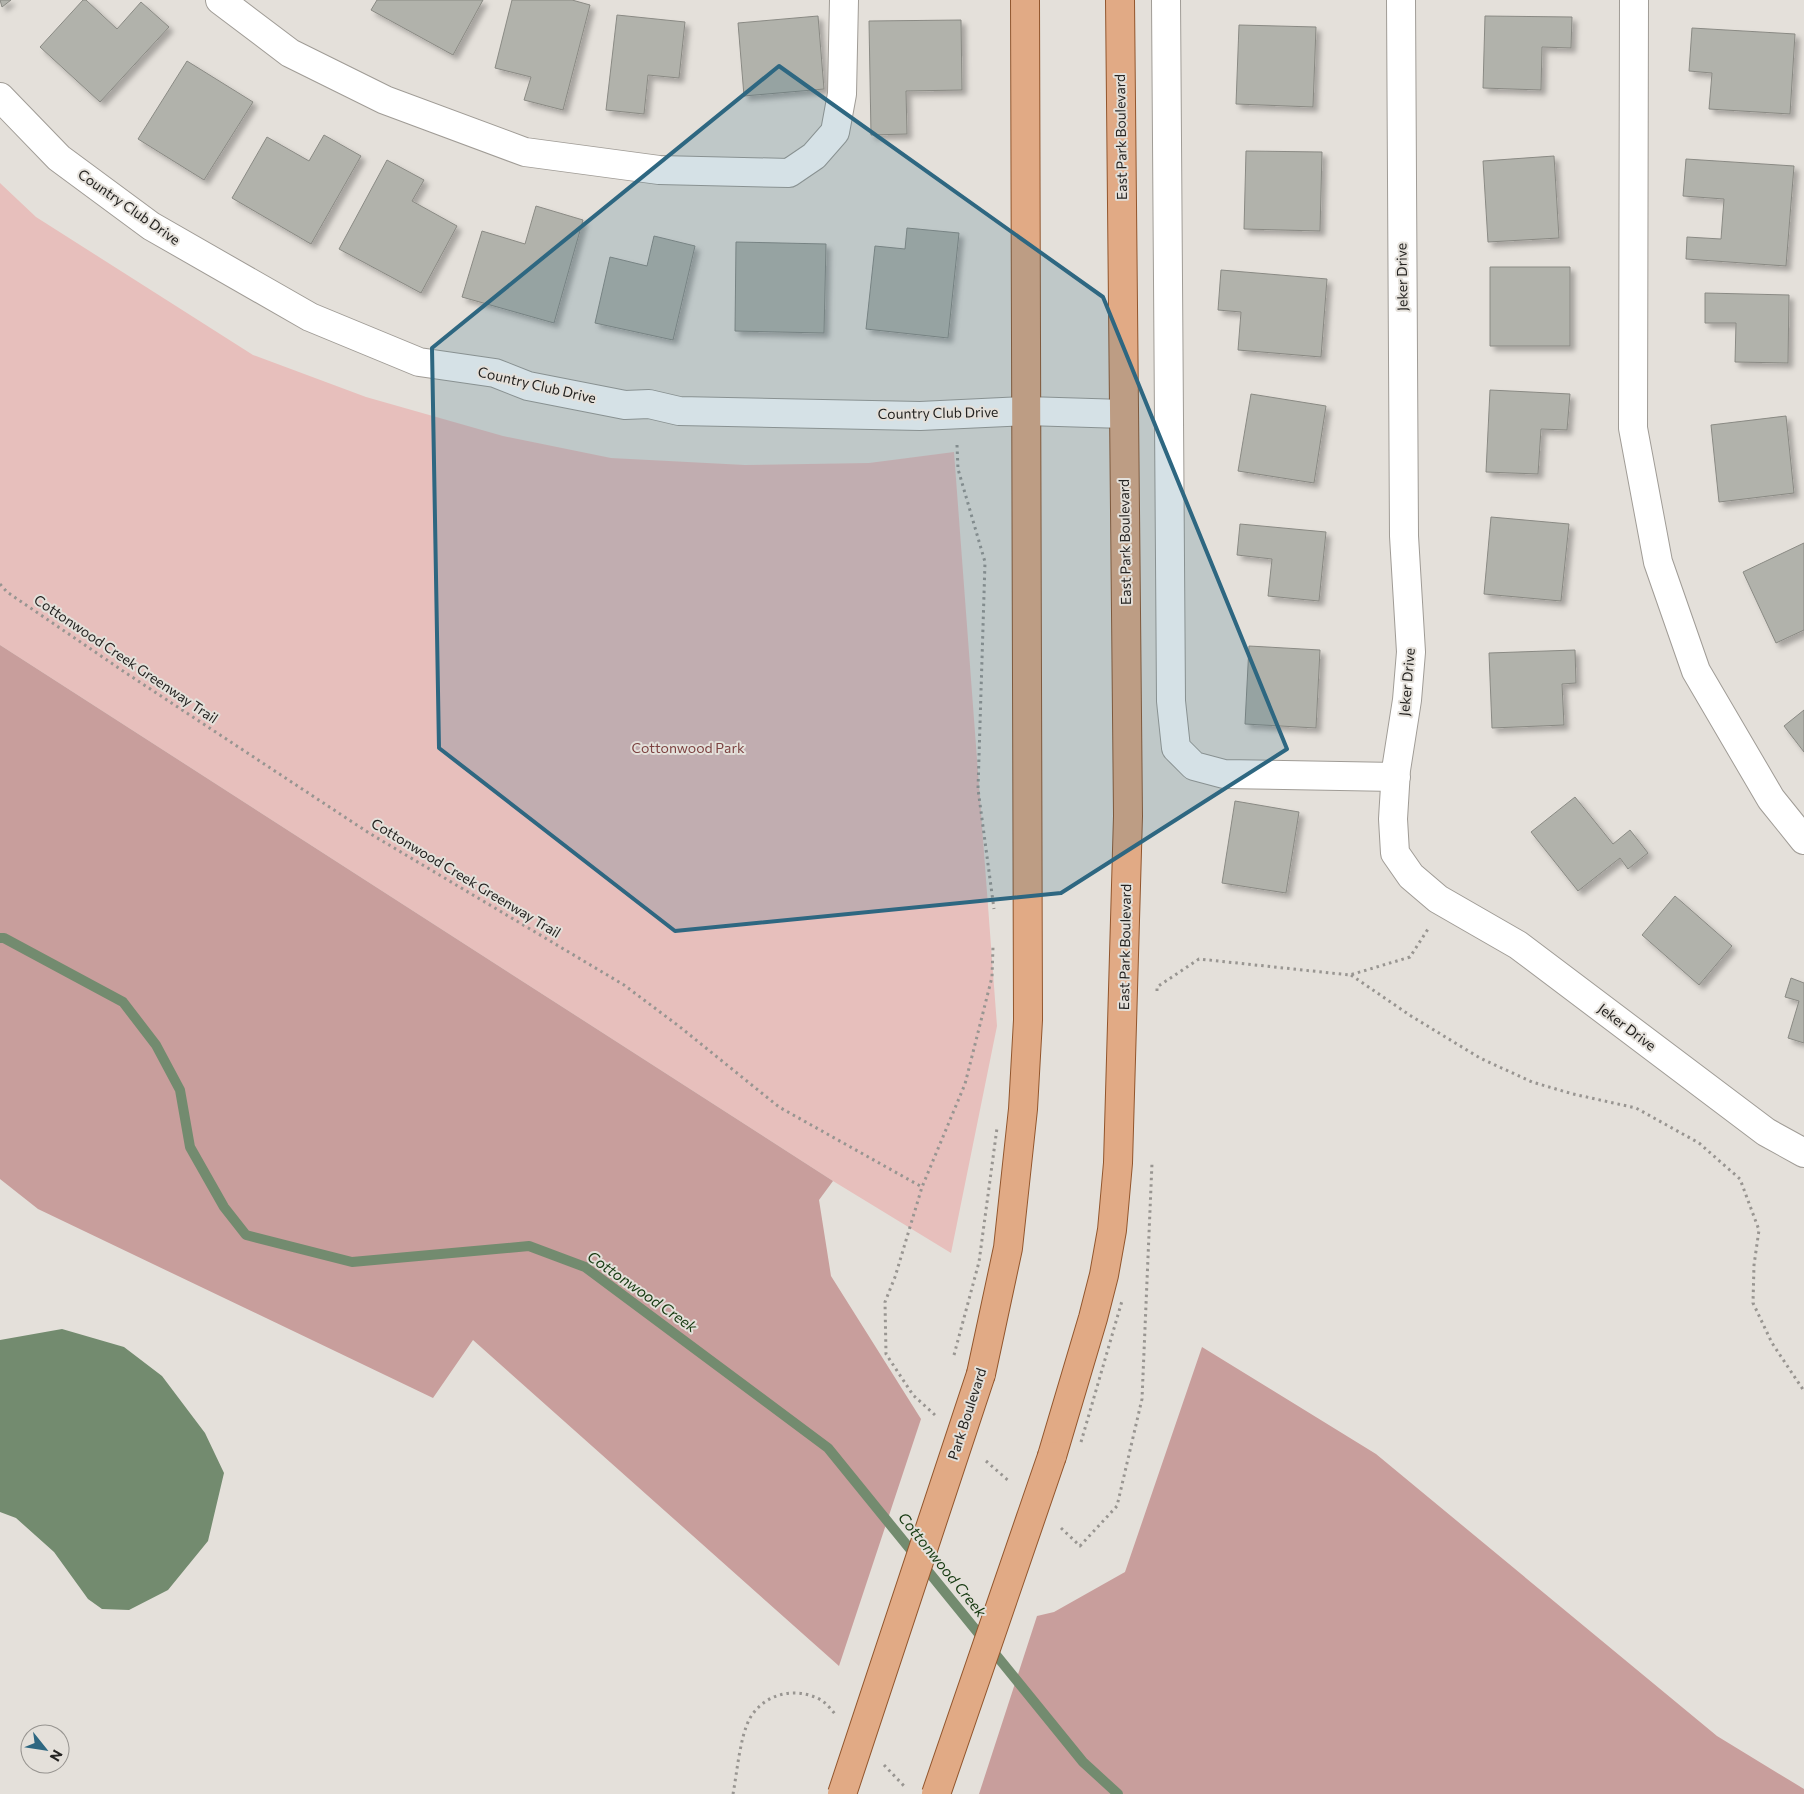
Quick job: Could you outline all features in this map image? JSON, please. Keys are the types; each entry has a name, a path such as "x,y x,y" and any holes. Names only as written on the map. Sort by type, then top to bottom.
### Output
{"main road":[{"path":"1024,0 1026,411"},
{"name":"East Park Boulevard","path":"936,1794 1052,1456 1093,1318 1104,1275 1112,1230 1118,1163 1128,816 1120,0"},
{"name":"Park Boulevard","path":"842,1794 981,1374 1008,1248 1023,1110 1028,1020 1026,411"}],"street":[{"path":"220,0 299,58 385,100 525,152 659,170 789,173 814,156 835,132 842,94 844,0"},
{"path":"1166,0 1166,238 1171,701 1176,748 1194,766 1224,774 1396,777"},
{"name":"Jeker Drive","path":"1401,0 1404,536 1411,652 1407,700 1396,777 1393,819 1395,853 1410,876 1445,903 1518,945 1766,1132 1804,1153"},
{"path":"1634,0 1633,428 1658,562 1696,671 1771,799 1804,840"},
{"name":"Country Club Drive","path":"0,98 59,158 151,226 310,317 419,362 495,373 528,386 625,405 649,404 678,411 910,416 1026,411 1124,414"}],"path":[{"path":"955,414 958,469 985,562 978,789 994,911"},
{"name":"Cottonwood Creek Greenway Trail","path":"0,584 7,592 126,673 369,833 624,985 680,1027 779,1107 922,1187"},
{"path":"1156,997 1157,988 1200,959 1350,974 1410,957 1445,903"},
{"path":"942,1421 913,1395 886,1354 885,1302 895,1277 922,1187 965,1084 992,977 994,939"},
{"path":"1350,974 1411,1016 1480,1058 1532,1082 1573,1094 1636,1108 1699,1143 1740,1179 1760,1230 1754,1265 1753,1303 1772,1343 1804,1391"},
{"path":"1059,1526 1080,1546 1117,1506 1142,1399 1152,1161"},
{"path":"986,1460 1015,1487"},
{"path":"733,1794 744,1734 750,1718 760,1705 775,1696 791,1692 808,1694 823,1701 837,1716"},
{"path":"878,1758 912,1794"}],"highlighted area":[{"path":"779,66 1103,297 1287,749 1061,893 675,931 439,748 432,348"}],"green space":[{"name":"Cottonwood Park","path":"0,183 36,217 253,355 366,397 503,436 611,458 745,465 869,463 954,452 997,1026 951,1253 833,1181 0,645"}],"shaded area":[{"path":"0,645 833,1181 819,1200 831,1276 921,1419 839,1666 473,1340 433,1398 38,1209 0,1179"},
{"path":"62,1329 124,1347 162,1376 205,1433 224,1473 208,1541 168,1590 129,1610 102,1609 88,1599 54,1552 16,1518 0,1512 0,1340"},
{"path":"1202,1347 1376,1454 1717,1736 1804,1789 1804,1794 979,1794 1037,1616 1054,1612 1125,1572"}],"building":[{"path":"0,0 11,0 2,7"},
{"path":"83,0 86,0 117,29 141,2 169,27 100,102 40,47"},
{"path":"377,0 483,0 453,55 371,10"},
{"path":"512,0 572,0 590,5 563,110 524,100 531,77 495,68"},
{"path":"617,15 685,22 679,78 648,75 644,114 606,110"},
{"path":"818,16 824,89 744,96 738,23"},
{"path":"1485,16 1572,17 1571,48 1542,47 1541,90 1483,88"},
{"path":"961,20 962,90 906,91 907,134 871,135 869,21"},
{"path":"1239,25 1316,27 1313,107 1236,104"},
{"path":"1692,28 1795,34 1790,114 1709,109 1712,73 1689,71"},
{"path":"187,61 253,102 204,180 138,139"},
{"path":"324,135 361,156 311,244 232,198 267,137 309,161"},
{"path":"1246,151 1322,152 1320,231 1244,229"},
{"path":"1554,156 1559,238 1488,242 1483,161"},
{"path":"1686,159 1794,166 1786,266 1686,259 1687,237 1721,239 1724,199 1683,196"},
{"path":"387,160 424,180 412,201 457,226 421,293 339,249"},
{"path":"536,206 583,220 554,323 462,297 482,231 525,244"},
{"path":"907,228 959,233 948,338 866,329 875,246 905,249"},
{"path":"654,236 695,246 673,340 595,323 610,257 647,266"},
{"path":"736,242 826,244 824,333 735,331"},
{"path":"1490,267 1570,267 1570,346 1490,346"},
{"path":"1221,270 1327,279 1321,357 1238,350 1241,312 1218,310"},
{"path":"1705,293 1789,295 1788,363 1735,362 1736,323 1705,323"},
{"path":"1490,390 1570,394 1567,430 1541,429 1538,474 1486,472"},
{"path":"1251,394 1326,406 1314,483 1238,471"},
{"path":"1786,416 1794,493 1719,502 1711,425"},
{"path":"1491,517 1569,524 1561,601 1484,594"},
{"path":"1240,524 1326,532 1319,601 1268,596 1272,559 1237,555"},
{"path":"1804,543 1804,630 1776,643 1743,572"},
{"path":"1249,646 1320,650 1316,728 1245,724"},
{"path":"1575,650 1576,683 1562,684 1564,725 1492,728 1489,653"},
{"path":"1804,710 1804,752 1784,726"},
{"path":"1575,797 1613,844 1630,830 1648,853 1628,869 1620,858 1578,891 1531,832"},
{"path":"1235,801 1299,812 1286,893 1222,883"},
{"path":"1675,896 1732,946 1699,985 1642,935"},
{"path":"1791,978 1804,983 1804,1043 1788,1038 1799,1001 1785,997"}],"waterway":[{"name":"Cottonwood Creek","path":"0,938 4,938 123,1002 156,1045 180,1090 190,1147 224,1207 246,1235 352,1262 529,1246 585,1267 828,1448 1083,1762 1118,1794"}]}
